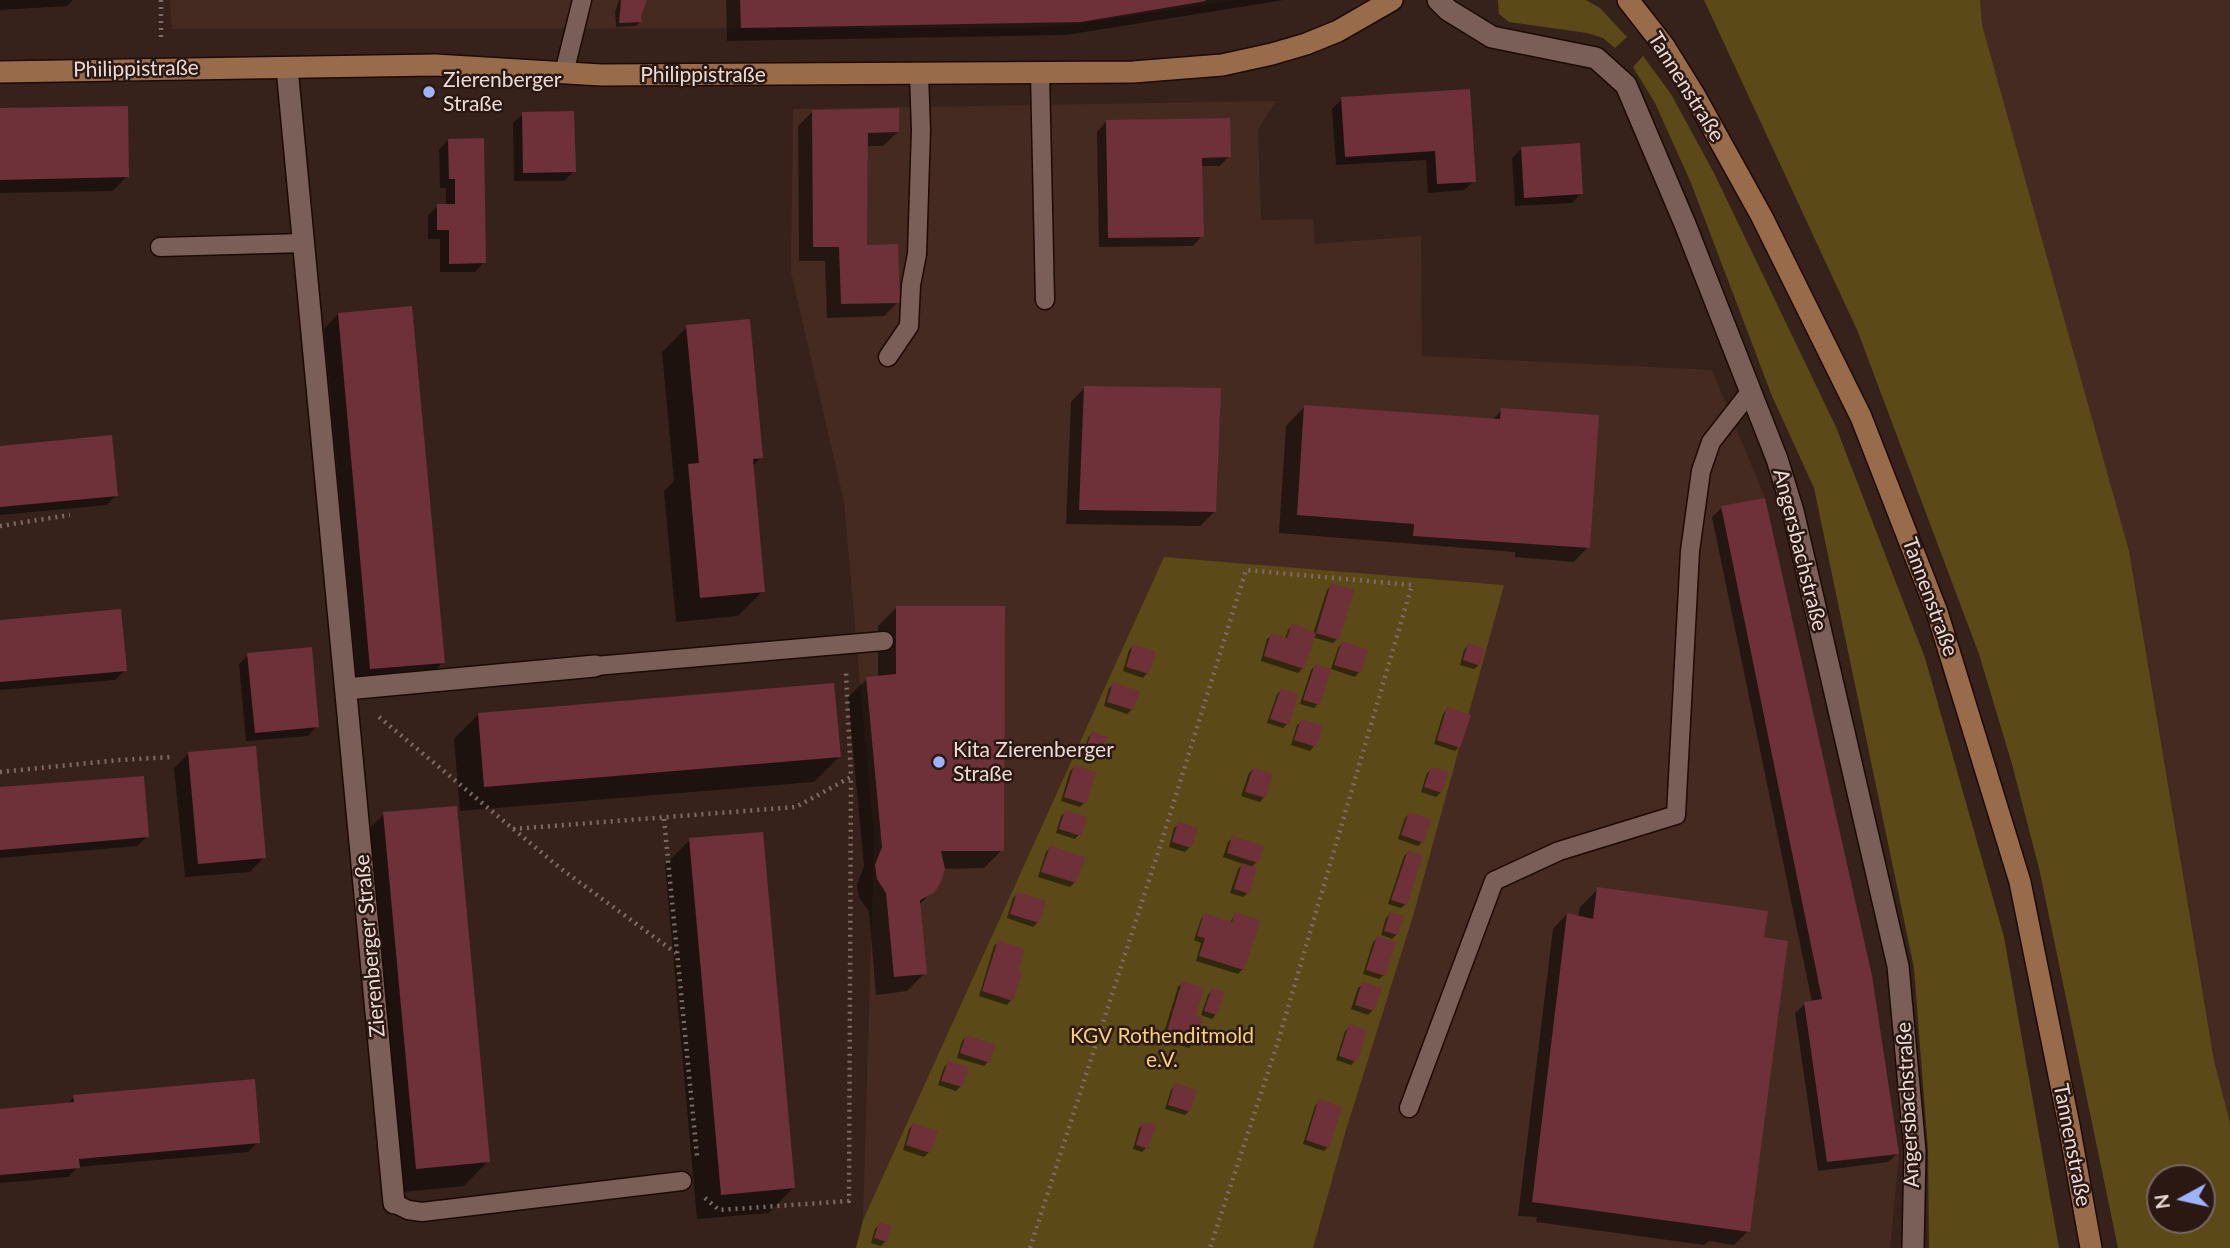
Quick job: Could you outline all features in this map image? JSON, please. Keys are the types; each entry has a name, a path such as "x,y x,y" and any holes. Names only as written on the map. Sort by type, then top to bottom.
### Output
{"street":[{"name":"Philippistraße","path":"0,72 435,65 601,75 1133,72 1222,65 1272,54 1338,31 1392,0"},
{"name":"Angersbachstraße","path":"1438,0 1448,10 1492,37 1596,58 1626,85 1685,224 1777,459 1793,511 1898,966 1915,1151 1913,1248"},
{"name":"Tannenstraße","path":"1628,0 1664,46 1695,96 1762,217 1861,417 1937,612 2020,882 2091,1248"},
{"name":"Zierenberger Straße","path":"287,68 394,1203"},
{"path":"346,689 594,666"}],"lane":[{"path":"564,73 582,0"},
{"path":"1040,73 1045,300"},
{"path":"888,357 909,326 917,254 921,130 919,74"},
{"path":"160,247 304,243"},
{"path":"1409,1108 1494,881 1559,851 1676,815 1690,551 1701,471 1712,442 1751,392"},
{"path":"594,666 884,641"},
{"path":"394,1203 408,1210 422,1212 682,1181"}],"path":[{"path":"161,0 162,68"},
{"path":"0,526 70,515"},
{"path":"1030,1248 1246,570 1412,585 1277,1045 1210,1248"},
{"path":"664,818 697,1156 682,1181 719,1210 849,1201 851,777 844,645"},
{"path":"346,689 559,868 677,953"},
{"path":"0,772 173,757"},
{"path":"513,829 796,807 851,777"}],"shaded area":[{"path":"170,0 1235,0 1065,26 1022,28 172,29"},
{"path":"1846,0 2230,0 2230,1248 2118,1248 2039,868 1979,654 1858,332"},
{"path":"1276,101 1258,129 1261,220 1313,219 1315,244 1421,236 1422,356 1712,370 1765,498 1872,976 1899,1154 1890,1248 1312,1248 1503,585 1164,557 863,1220 874,838 844,502 791,272 793,109"}],"green space":[{"path":"1498,0 1586,0 1600,8 1627,37 1615,48 1603,38 1587,33 1509,22 1499,14"},
{"path":"1704,0 1980,0 1982,25 2129,551 2214,1061 2230,1123 2230,1248 2118,1248 2039,868 1979,654 1858,332"},
{"path":"1643,56 1671,94 1714,173 1836,427 1925,658 2004,937 2059,1248 1929,1248 1928,1150 1914,968 1814,488 1772,396 1691,183 1655,103 1633,67"},
{"name":"KGV Rothenditmold e.V.","path":"1164,557 1504,585 1413,916 1346,1130 1313,1248 856,1248 863,1220"}],"building":[{"path":"621,0 647,0 641,16 642,22 619,23"},
{"path":"740,0 1206,1 1081,22 741,28"},
{"path":"1470,89 1476,182 1437,184 1435,151 1345,157 1341,97"},
{"path":"128,106 129,177 0,180 0,108"},
{"path":"899,108 899,132 868,133 867,245 898,244 900,303 841,304 839,247 813,247 812,110"},
{"path":"574,111 576,172 523,173 522,112"},
{"path":"1230,118 1231,157 1202,158 1204,237 1108,238 1106,120"},
{"path":"484,138 486,263 449,264 449,230 437,230 437,204 455,204 455,179 449,179 448,139"},
{"path":"1580,143 1583,194 1524,198 1521,147"},
{"path":"412,306 445,663 370,669 338,313"},
{"path":"750,319 763,458 753,459 765,592 700,598 688,464 699,463 686,325"},
{"path":"1084,386 1221,388 1216,512 1079,510"},
{"path":"1304,405 1500,419 1501,408 1599,415 1590,548 1413,536 1414,524 1297,515"},
{"path":"112,435 118,496 0,507 0,446"},
{"path":"1765,498 1872,976 1899,1154 1827,1162 1804,1002 1822,999 1721,506"},
{"path":"1331,583 1354,590 1339,640 1316,633"},
{"name":"Kita Zierenberger Straße","path":"896,606 1005,606 1004,851 941,851 945,869 941,882 934,893 920,900 927,974 894,977 886,893 877,879 875,865 882,847 866,677 896,674"},
{"path":"121,609 127,671 0,682 0,620"},
{"path":"1292,623 1316,633 1304,669 1264,656 1271,633 1287,638"},
{"path":"1342,641 1368,650 1361,673 1334,665"},
{"path":"1468,643 1485,649 1480,666 1463,660"},
{"path":"1133,644 1156,652 1149,674 1126,667"},
{"path":"312,647 319,727 255,733 247,653"},
{"path":"1315,664 1331,669 1320,705 1303,700"},
{"path":"1113,682 1140,691 1133,710 1107,702"},
{"path":"834,683 841,757 484,787 478,713"},
{"path":"1281,688 1298,694 1289,725 1270,719"},
{"path":"1447,707 1471,715 1460,748 1437,740"},
{"path":"1301,719 1323,726 1316,747 1294,740"},
{"path":"1092,731 1108,737 1102,754 1086,749"},
{"path":"256,746 266,858 198,864 188,752"},
{"path":"1074,765 1096,772 1086,804 1064,797"},
{"path":"1253,767 1273,774 1266,798 1245,792"},
{"path":"1431,767 1449,772 1442,793 1424,787"},
{"path":"144,776 149,837 0,850 0,787"},
{"path":"457,806 490,1162 416,1169 383,812"},
{"path":"1065,810 1087,817 1081,836 1059,829"},
{"path":"1409,812 1431,819 1424,843 1401,835"},
{"path":"1178,822 1198,828 1191,848 1172,842"},
{"path":"763,832 795,1188 721,1195 689,838"},
{"path":"1232,836 1264,846 1258,863 1227,853"},
{"path":"1050,846 1085,857 1076,883 1041,872"},
{"path":"1408,850 1423,855 1407,905 1391,900"},
{"path":"1242,863 1257,868 1249,894 1234,889"},
{"path":"1597,887 1768,911 1764,937 1788,941 1750,1232 1532,1202 1567,913 1593,919"},
{"path":"1017,892 1046,901 1039,923 1010,914"},
{"path":"1235,912 1260,920 1244,970 1199,956 1205,938 1197,936 1204,913 1232,922"},
{"path":"1390,912 1404,916 1398,935 1384,931"},
{"path":"1377,936 1396,942 1385,976 1366,970"},
{"path":"998,940 1025,949 1018,971 1022,972 1013,1001 982,991"},
{"path":"1182,981 1204,988 1196,1016 1203,1018 1195,1044 1166,1035"},
{"path":"1362,982 1382,988 1374,1011 1355,1005"},
{"path":"1212,988 1224,992 1217,1015 1204,1011"},
{"path":"1349,1024 1367,1030 1357,1062 1339,1056"},
{"path":"966,1035 995,1045 990,1063 960,1053"},
{"path":"948,1061 969,1067 962,1087 941,1081"},
{"path":"255,1079 260,1143 79,1159 80,1168 0,1175 0,1109 74,1102 73,1095"},
{"path":"1175,1083 1197,1090 1190,1112 1168,1105"},
{"path":"1319,1099 1342,1107 1329,1148 1306,1140"},
{"path":"1143,1122 1156,1125 1148,1149 1136,1145"},
{"path":"913,1123 938,1131 930,1153 906,1145"},
{"path":"879,1222 892,1226 887,1242 874,1238"}],"place":[{"name":"Zierenberger Straße","path":"429,92"},
{"name":"Kita Zierenberger Straße","path":"939,762"}]}
